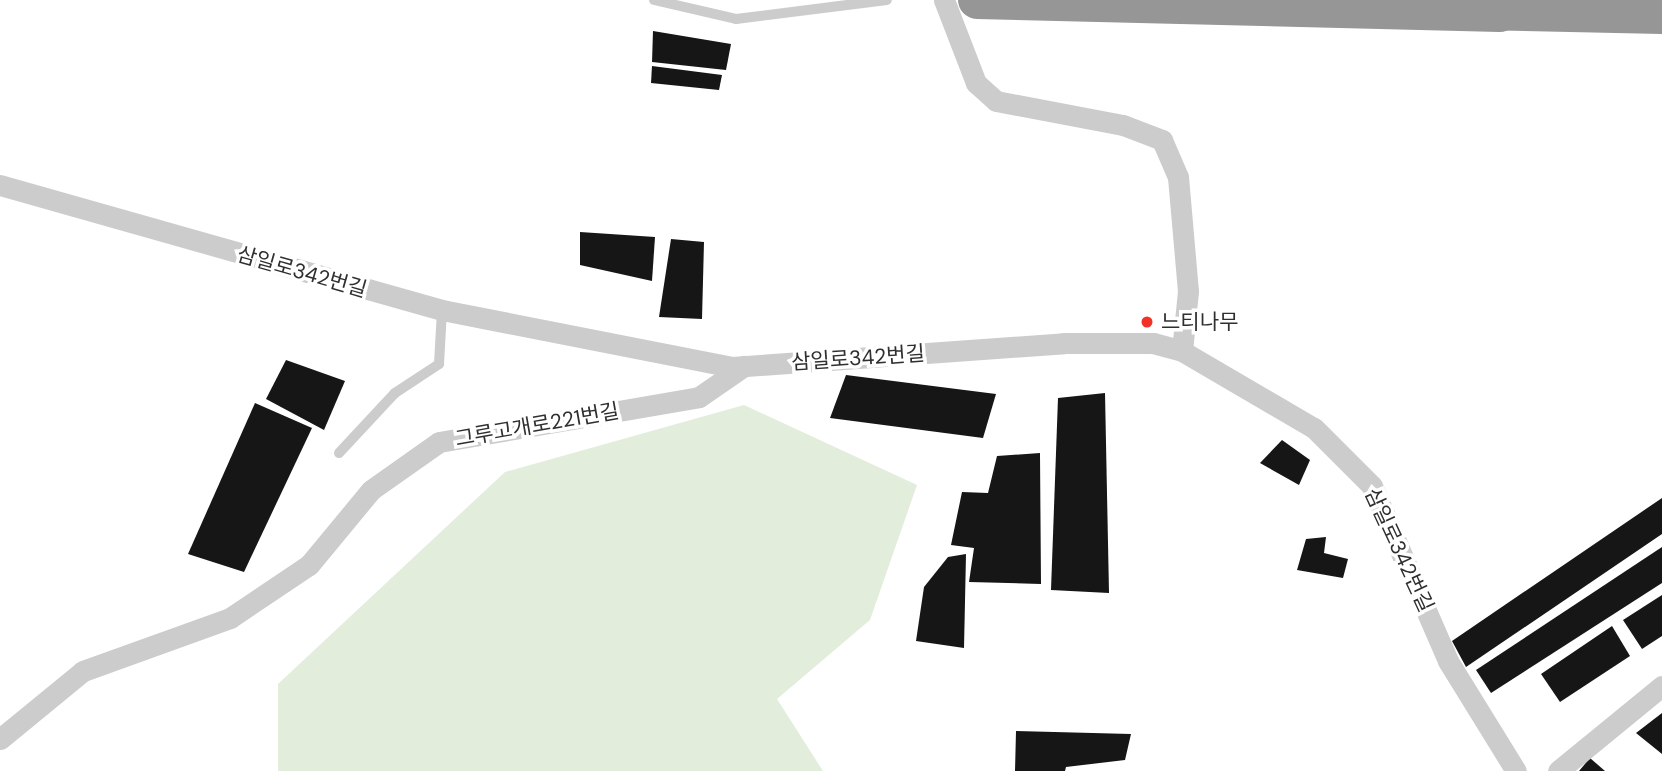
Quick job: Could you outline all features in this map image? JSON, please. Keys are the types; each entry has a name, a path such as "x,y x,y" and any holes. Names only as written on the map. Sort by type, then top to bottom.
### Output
{"highway":[{"path":"977,0 1052,4 1662,15"},
{"path":"1355,0 1500,13"}],"street":[{"path":"944,0 976,83 996,101 1123,125 1162,140 1178,177 1188,291 1182,351"},
{"name":"삼일로342번길","path":"0,185 442,310 609,346 744,366 1064,343 1153,343 1182,351 1314,428 1372,486 1448,660 1516,771"},
{"name":"그루고개로221번길","path":"0,739 83,671 230,618 309,565 371,490 439,442 699,397 744,366"},
{"path":"1558,771 1662,686"}],"lane":[{"path":"654,0 736,19 887,0"},
{"path":"339,453 395,393 439,364 442,310"}],"green space":[{"path":"744,405 917,485 870,620 777,699 823,771 278,771 278,684 505,472"}],"building":[{"path":"653,31 731,44 726,70 652,62"},
{"path":"652,66 722,75 719,90 651,83"},
{"path":"580,232 655,237 652,281 580,265"},
{"path":"671,239 704,242 702,319 659,317"},
{"path":"286,360 345,381 324,430 266,399"},
{"path":"846,375 996,394 983,438 830,418"},
{"path":"1105,393 1109,593 1051,590 1058,398"},
{"path":"255,403 312,428 244,572 188,554"},
{"path":"1282,440 1310,460 1299,485 1260,463"},
{"path":"1040,453 1041,584 969,582 974,548 951,545 962,492 988,493 997,456"},
{"path":"1662,498 1662,534 1466,667 1452,641"},
{"path":"1326,537 1324,553 1348,559 1343,578 1297,570 1306,539"},
{"path":"1662,547 1662,583 1491,693 1476,670"},
{"path":"966,554 964,648 916,641 924,587 948,557"},
{"path":"1662,595 1662,636 1642,649 1623,620"},
{"path":"1612,626 1630,656 1560,702 1541,674"},
{"path":"1662,713 1662,754 1636,733"},
{"path":"1016,731 1131,734 1125,760 1066,767 1065,771 1015,771"},
{"path":"1590,758 1605,771 1579,771"}],"place":[{"name":"느티나무","path":"1147,322"}]}
